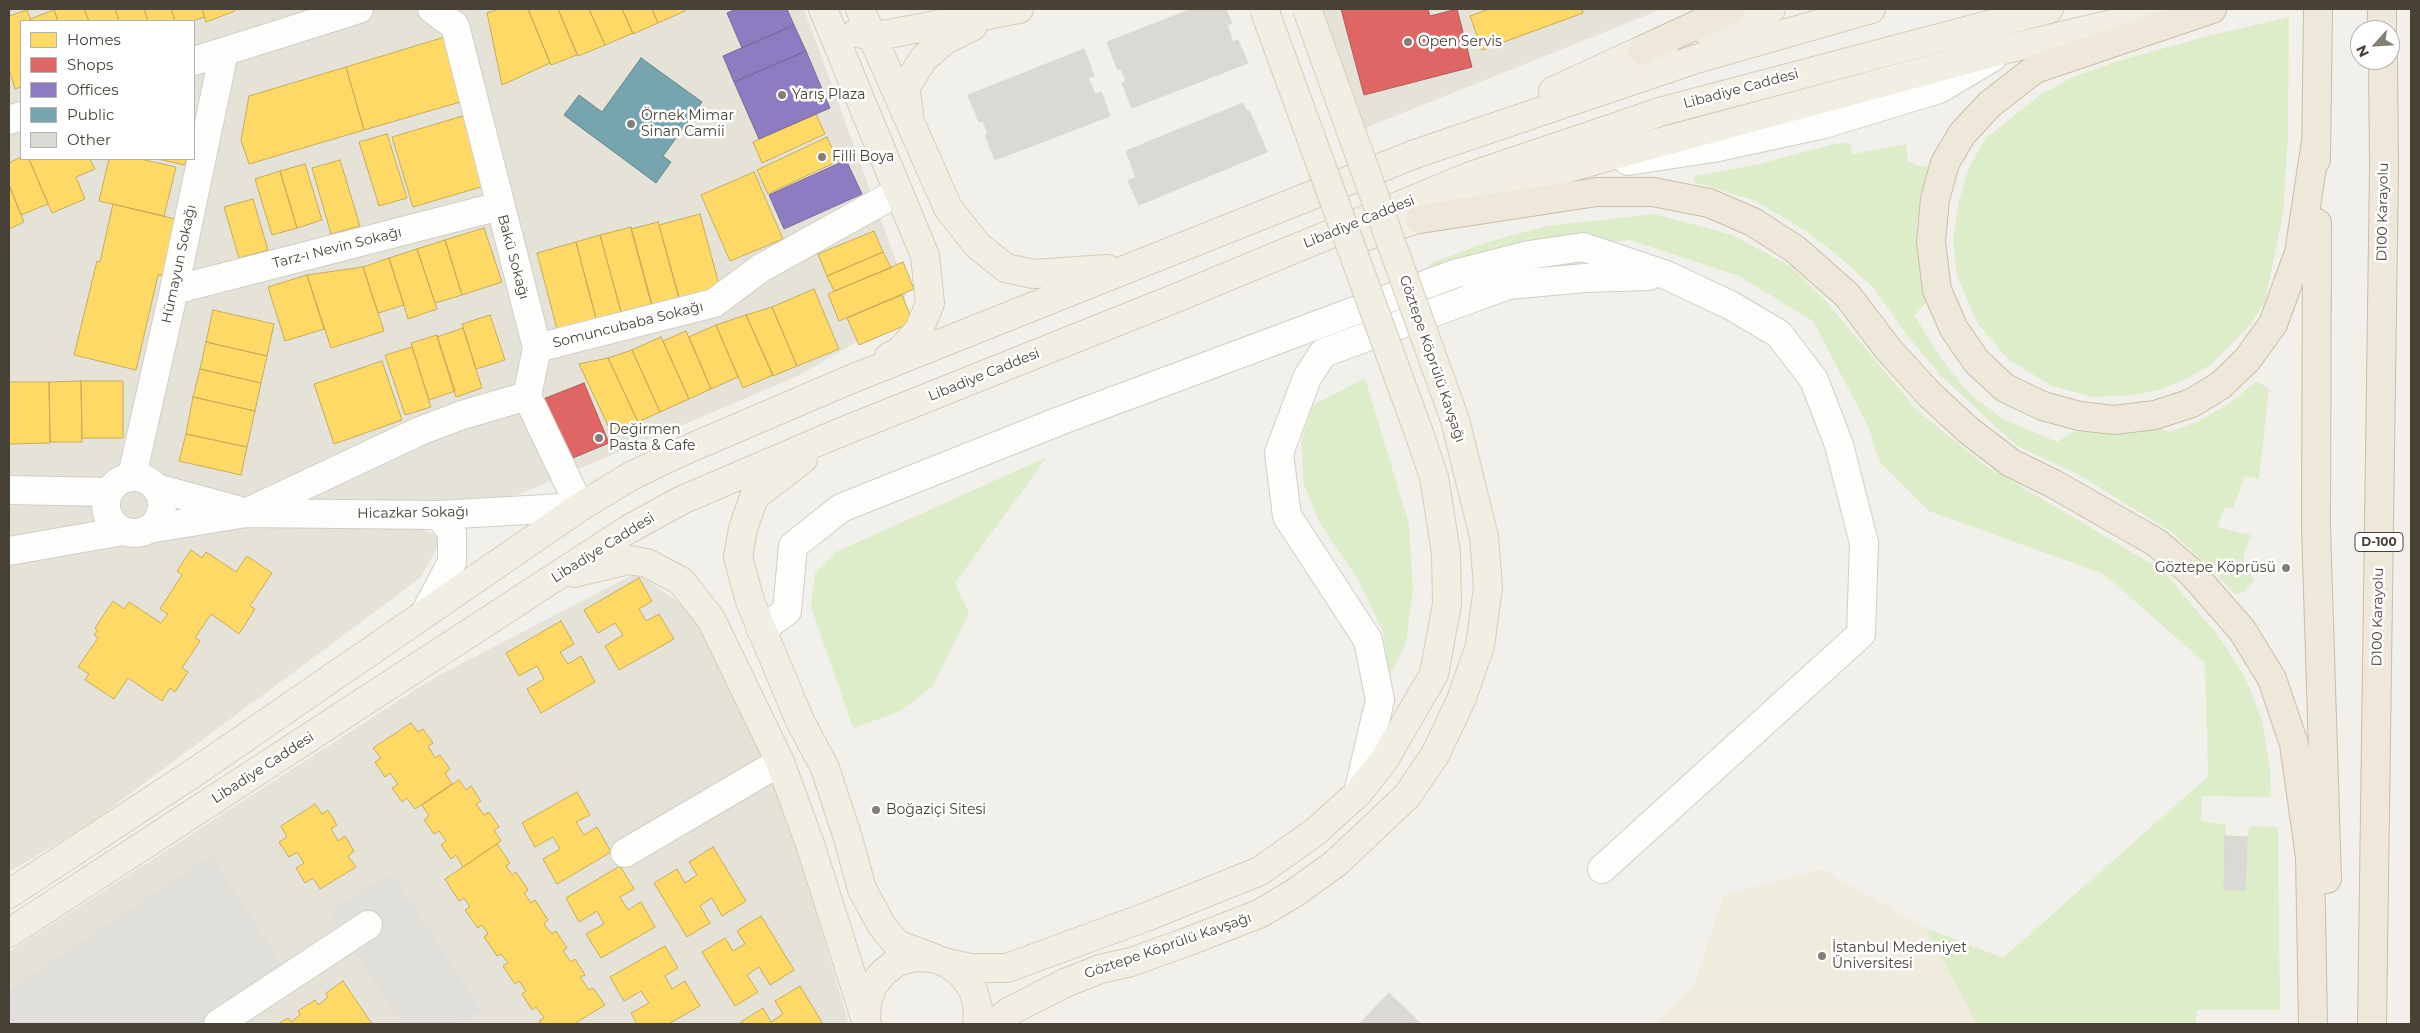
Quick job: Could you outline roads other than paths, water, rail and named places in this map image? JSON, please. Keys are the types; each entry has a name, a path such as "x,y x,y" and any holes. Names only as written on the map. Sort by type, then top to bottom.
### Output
{"highway":[{"path":"1642,50 1731,9"},
{"path":"2212,9 2035,69 1990,104 1962,134 1945,163 1942,172 1935,199 1931,242 1937,290 1954,329 1977,362 2005,388 2044,406 2079,416 2114,420 2155,415 2192,403 2221,385 2247,360 2273,324 2299,253 2316,141"},
{"path":"2313,1023 2328,867 2316,527 2318,9"},
{"name":"D100 Karayolu","path":"2372,1024 2383,238 2383,70"},
{"path":"1420,219 1597,192 1653,192 1709,202 1753,222 1795,249 1847,295 1888,349 1929,394 1968,430 2011,463 2054,484 2157,543 2191,572 2242,630 2272,679 2294,744 2310,857 2313,1023"}],"main road":[{"path":"860,9 948,208 978,246 1006,268 1034,274 1133,267"},
{"path":"867,1021 867,1001 873,985 884,972 898,962 914,957 970,968 1007,968 1146,917 1260,871 1314,832 1358,793 1384,760 1434,674 1447,604 1446,554 1434,477 1264,9"},
{"name":"Göztepe Köprülü Kavşağı","path":"993,1024 1010,1011 1065,983 1100,969 1131,962 1176,946 1259,914 1296,892 1336,863 1407,796 1435,754 1461,700 1480,646 1488,587 1484,537 1455,420 1307,9"},
{"path":"9,894 198,770 580,507 632,476 681,452 849,380 1415,154 1642,50 1771,9"},
{"path":"1415,154 1696,59 1870,9"},
{"name":"Libadiye Caddesi","path":"9,933 629,529 682,500 834,435 1176,298 1468,177 1663,111 2049,9"},
{"path":"1176,298 1420,219 1558,171 2003,50 2174,9"},
{"path":"827,18 873,36 1009,11"},
{"path":"910,125 905,88 924,58 944,40 1009,11"},
{"path":"827,18 925,256 930,303 919,330 901,350 849,380"},
{"path":"834,435 754,497 743,529 738,557 750,601 761,630 800,721 825,768 848,838 862,889 882,926 897,944 939,961 962,974 973,990 978,1008 977,1024"},
{"path":"558,576 629,560 647,563 681,581 711,619 780,762 810,844 867,1021"}],"street":[{"path":"195,61 359,9"},
{"name":"Bakü Sokağı","path":"432,9 454,26 537,348 527,396"},
{"name":"Hümayun Sokağı","path":"132,476 174,290 224,52"},
{"name":"Somuncubaba Sokağı","path":"537,348 714,303 761,268 898,192"},
{"name":"Tarz-ı Nevin Sokağı","path":"174,290 500,206"},
{"path":"761,630 787,611 793,546 841,508 1053,424 1454,274 1519,258 1583,247 1666,275 1730,305 1779,334 1814,380 1839,444 1864,543 1861,634 1602,869"},
{"path":"1358,793 1380,700 1368,640 1287,516 1280,453 1307,378 1323,353 1508,285 1585,278 1666,275"},
{"path":"246,513 420,431 462,415 527,396 580,507"},
{"path":"132,476 141,478 156,488 162,506 156,523 149,529 132,534 122,531 115,526 106,510 106,501 109,492 122,479 132,476"},
{"name":"Hicazkar Sokağı","path":"156,488 246,513"},
{"path":"9,490 109,492"},
{"name":"Hicazkar Sokağı","path":"149,529 246,513 439,515 580,507"},
{"path":"425,613 452,562 452,533 439,515"},
{"path":"9,551 122,531"},
{"path":"625,853 780,762"},
{"path":"218,1024 368,925"}],"place":[{"name":"Open Servis","path":"1408,42"},
{"name":"Yarış Plaza","path":"782,95"},
{"name":"Örnek Mimar Sinan Camii","path":"631,124"},
{"name":"Filli Boya","path":"822,157"},
{"name":"Değirmen Pasta & Cafe","path":"599,438"},
{"name":"Göztepe Köprüsü","path":"2286,568"},
{"name":"Boğaziçi Sitesi","path":"876,810"},
{"name":"İstanbul Medeniyet Üniversitesi","path":"1822,956"}]}
